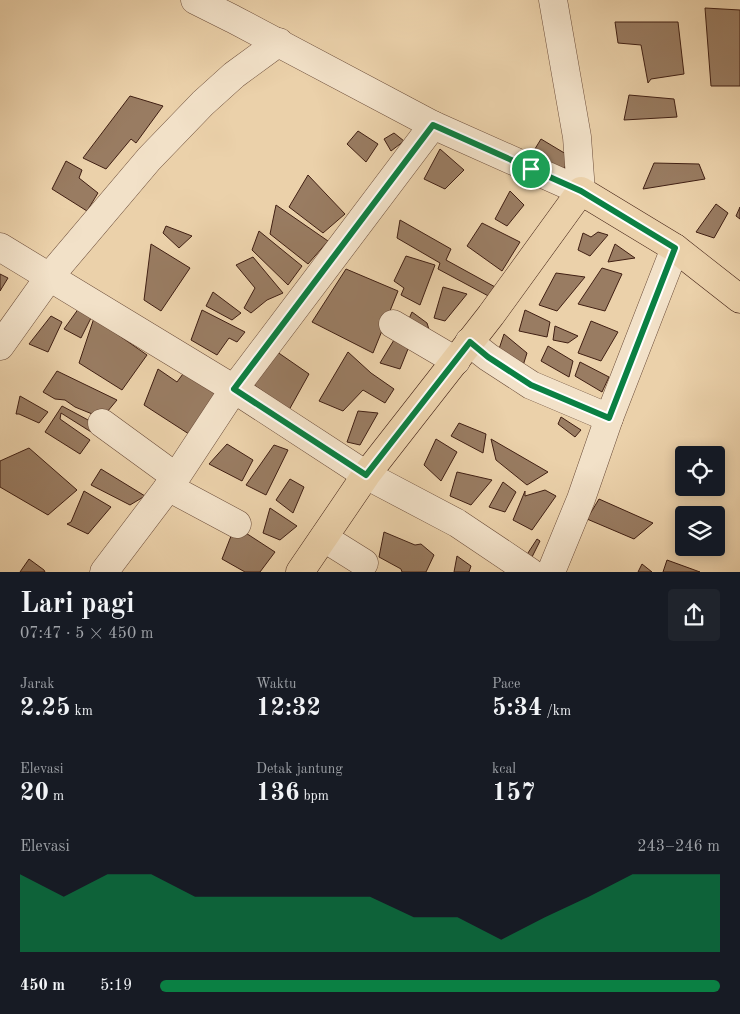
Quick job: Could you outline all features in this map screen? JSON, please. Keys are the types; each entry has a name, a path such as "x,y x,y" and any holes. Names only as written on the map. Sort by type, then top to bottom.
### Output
{"main road":[{"path":"300,572 366,475 491,315 581,191 675,248 740,299"}],"street":[{"path":"195,0 433,125 581,191 577,137 554,0"},
{"path":"0,346 8,317 50,276 149,159 179,127 234,75 278,42"},
{"path":"113,569 234,389 433,125"},
{"path":"0,247 234,389 366,475 457,523 530,572"},
{"path":"551,572 581,499 609,418 675,248"},
{"path":"393,324 463,351 488,357 531,385 609,418"},
{"path":"102,423 172,482 237,524"},
{"path":"324,538 364,563"}],"building":[{"path":"705,8 740,10 740,86 711,86"},
{"path":"615,22 678,22 684,74 651,79 648,83 641,45 618,43"},
{"path":"629,95 674,99 677,117 624,120"},
{"path":"130,96 163,106 136,143 131,139 106,169 83,158"},
{"path":"358,131 378,144 366,162 347,144"},
{"path":"394,133 404,141 391,151 384,139"},
{"path":"541,139 571,157 560,175 530,157"},
{"path":"440,149 464,170 445,189 424,179"},
{"path":"66,161 82,170 79,178 98,193 87,211 52,189"},
{"path":"654,163 699,164 705,179 643,189"},
{"path":"308,175 345,214 323,233 289,207"},
{"path":"510,191 524,205 507,226 495,219"},
{"path":"716,204 728,213 714,238 696,232"},
{"path":"276,205 328,241 308,264 270,234"},
{"path":"740,207 740,219 736,216"},
{"path":"400,220 451,249 446,260 497,288 494,299 438,269 440,263 397,238"},
{"path":"482,223 520,242 502,271 467,246"},
{"path":"166,226 192,236 179,248 163,233"},
{"path":"259,231 302,266 288,285 252,250"},
{"path":"598,232 608,235 590,256 578,250 583,233 591,237"},
{"path":"151,244 190,268 161,311 144,300"},
{"path":"615,244 635,258 608,262"},
{"path":"406,256 435,265 420,305 401,295 404,288 394,281"},
{"path":"253,257 283,293 267,300 251,313 244,308 255,288 236,265"},
{"path":"602,268 622,274 605,311 578,304"},
{"path":"346,269 398,291 373,353 312,322"},
{"path":"556,273 585,277 557,311 539,305"},
{"path":"0,274 8,278 0,291"},
{"path":"443,287 467,294 445,321 434,318"},
{"path":"213,292 241,313 232,320 206,306"},
{"path":"79,308 92,316 81,338 64,329"},
{"path":"202,310 245,332 237,342 229,338 217,355 191,340"},
{"path":"525,310 550,322 547,337 519,331"},
{"path":"412,312 427,323 431,336 407,323"},
{"path":"51,316 62,322 48,352 29,344"},
{"path":"94,318 147,355 122,390 79,363"},
{"path":"591,321 618,332 601,361 578,353"},
{"path":"555,326 578,336 568,343 553,340"},
{"path":"504,334 527,353 521,372 497,355"},
{"path":"397,335 408,349 400,369 380,363"},
{"path":"548,346 573,361 569,377 541,361"},
{"path":"270,347 309,374 289,410 254,385"},
{"path":"348,352 371,373 394,389 385,403 363,390 343,411 319,401"},
{"path":"580,362 609,377 602,392 575,376"},
{"path":"188,367 226,393 192,436 144,405 158,369 177,382"},
{"path":"57,371 117,400 102,418 75,407 65,400 55,399 43,392"},
{"path":"20,396 48,412 39,423 16,414"},
{"path":"62,406 103,428 96,435 61,413 60,419 90,440 80,454 45,432"},
{"path":"358,411 378,413 360,445 347,442"},
{"path":"561,417 581,430 575,437 558,424"},
{"path":"459,423 486,434 483,453 451,436"},
{"path":"436,439 457,452 441,481 424,465"},
{"path":"491,439 548,472 527,485 496,460"},
{"path":"227,444 253,460 242,481 209,464"},
{"path":"274,445 288,450 266,495 246,485"},
{"path":"29,448 77,490 48,515 0,487 0,461"},
{"path":"101,469 145,496 130,505 91,485"},
{"path":"457,472 492,480 471,505 450,496"},
{"path":"290,479 304,487 293,513 276,500"},
{"path":"503,482 516,492 505,512 489,507"},
{"path":"545,490 556,496 532,530 513,520 525,491 525,496"},
{"path":"84,491 111,507 88,534 67,524 71,522"},
{"path":"599,499 653,523 634,539 587,519"},
{"path":"270,508 297,526 280,540 263,533"},
{"path":"235,526 275,552 260,572 245,572 222,559"},
{"path":"384,532 415,545 421,544 434,555 426,572 402,572 401,569 379,557"},
{"path":"537,539 540,541 530,561 526,556"},
{"path":"457,556 471,566 469,572 454,572"},
{"path":"29,559 44,570 45,572 20,572"},
{"path":"667,560 700,572 663,572"},
{"path":"642,564 652,572 638,572"}],"route":[{"path":"433,125 531,169 581,191 675,248 609,418 531,385 488,357 470,342 366,475 234,389 433,125"}]}
